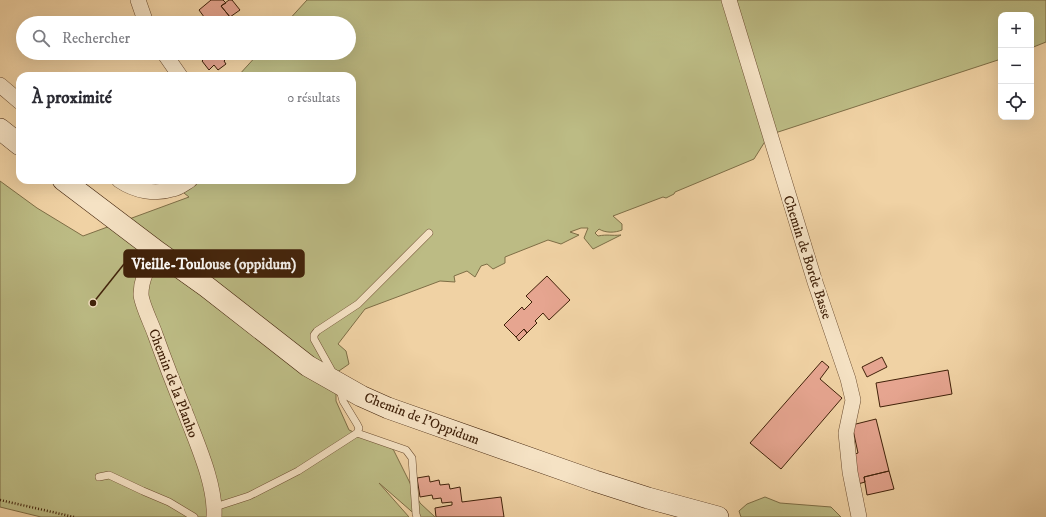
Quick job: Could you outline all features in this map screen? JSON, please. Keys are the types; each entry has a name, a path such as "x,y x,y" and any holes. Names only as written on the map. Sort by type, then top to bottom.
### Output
{"street":[{"path":"138,0 144,16"},
{"name":"Chemin de Borde Basse","path":"729,0 813,274 848,379 853,400 846,433 850,472 859,517"},
{"path":"169,60 177,72"},
{"path":"0,85 16,99"},
{"path":"0,129 16,143"},
{"name":"Chemin de l'Oppidum","path":"68,184 308,366 339,384 388,408 595,481 648,498 718,517"},
{"path":"124,184 146,192 174,189 183,184"},
{"name":"Chemin de la Planho","path":"158,252 146,270 142,284 141,296 199,447 208,476 214,512"}],"lane":[{"path":"358,433 359,428 343,400 339,384 314,339 314,335 317,331 358,304 429,233"},
{"path":"214,512 298,471 358,433"},
{"path":"358,433 406,450 412,458 417,517"},
{"path":"100,477 109,475 143,492 169,502 194,517"}],"path":[{"path":"0,500 74,517"}],"shaded area":[{"path":"307,0 1046,0 1046,42 1034,47 1034,12 998,12 998,60 769,135 754,159 675,192 666,198 663,197 613,216 622,224 622,230 610,232 599,229 595,233 598,236 621,235 593,249 584,238 588,228 581,228 570,232 579,235 561,244 548,240 505,257 505,263 493,269 487,264 481,266 475,277 467,271 454,276 455,282 440,281 365,309 338,344 346,351 349,364 336,373 336,401 349,430 393,449 420,503 435,517 418,517 379,483 409,517 41,517 0,507 0,181 37,208 83,236 189,197 184,193 188,184 356,184 356,72 242,72 253,60 356,60 356,16 292,16"},
{"path":"765,497 780,503 831,507 841,517 741,517 739,511 747,504"}],"building":[{"path":"211,0 223,0 226,3 221,6 229,16 203,16 199,10"},
{"path":"229,0 232,0 240,10 229,16 221,6"},
{"path":"225,60 224,61 226,64 218,70 214,65 209,70 202,61"},
{"path":"547,276 570,300 549,320 543,313 535,321 537,323 527,333 524,329 516,337 504,325 522,307 524,310 532,302 526,296"},
{"path":"524,329 527,333 519,341 516,337"},
{"path":"882,357 887,367 867,377 862,367"},
{"path":"822,361 829,367 820,379 842,398 781,469 750,443"},
{"path":"948,370 952,394 880,407 876,383"},
{"path":"876,419 889,471 864,477 865,482 858,484 851,455 858,453 852,425"},
{"path":"889,471 894,489 867,495 864,477"},
{"path":"429,476 430,482 439,480 440,485 449,484 450,489 460,487 462,502 501,497 504,517 436,517 435,508 452,505 452,502 442,503 441,498 433,499 432,495 420,497 417,478"}],"place":[{"name":"Vieille-Toulouse (oppidum)","path":"93,303"}]}
